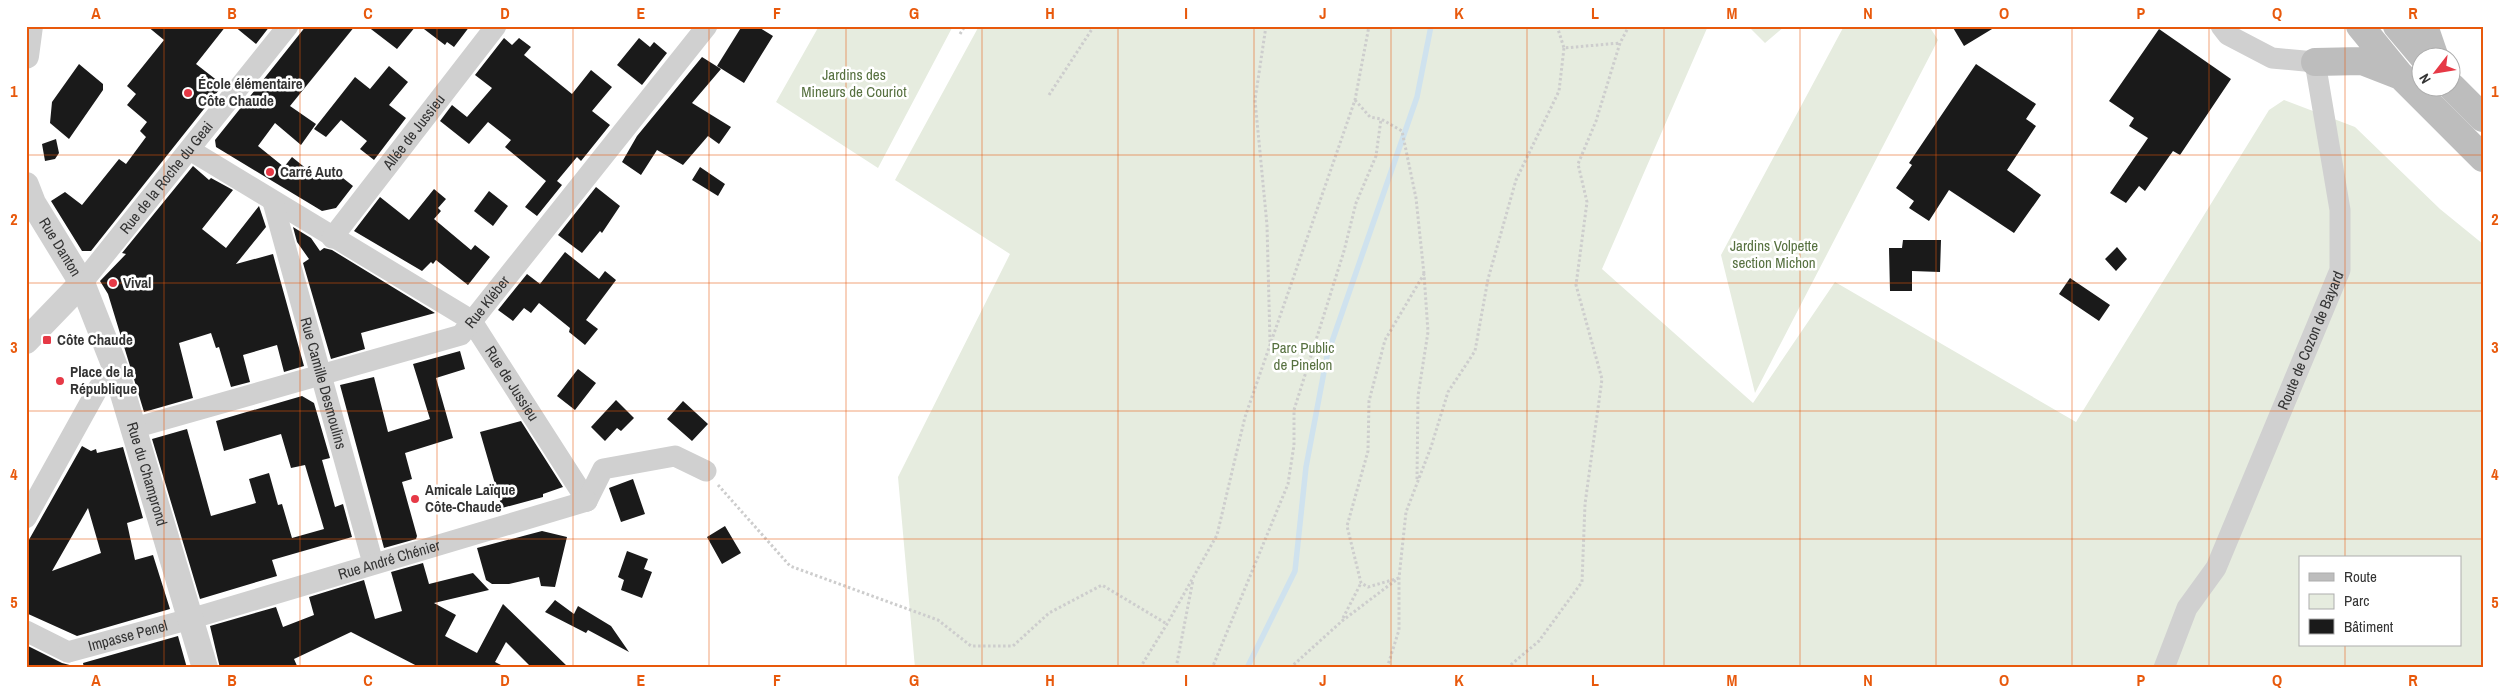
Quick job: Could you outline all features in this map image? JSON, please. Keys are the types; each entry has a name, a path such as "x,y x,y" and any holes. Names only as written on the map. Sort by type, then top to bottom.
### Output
{"main road":[{"path":"2360,26 2400,75 2483,158"},
{"path":"2397,26 2416,48"},
{"path":"2424,26 2432,48"},
{"path":"2315,62 2362,61 2400,75"},
{"path":"2462,97 2483,118"}],"street":[{"path":"26,56 30,26"},
{"name":"Rue de la Roche du Geai","path":"82,283 288,26"},
{"name":"Allée de Jussieu","path":"332,238 496,26"},
{"name":"Rue Kléber","path":"134,428 461,335 707,26"},
{"path":"2220,26 2228,35 2272,58 2315,62"},
{"name":"Route de Cozon de Bayard","path":"2164,668 2187,608 2216,568 2340,270 2340,210 2315,62"},
{"name":"Rue de Jussieu","path":"190,150 332,238 472,320 587,501"},
{"name":"Rue Danton","path":"26,185 33,203 82,283"},
{"name":"Rue Camille Desmoulins","path":"273,202 373,563"},
{"path":"26,342 82,283"},
{"name":"Rue du Champrond","path":"82,283 115,368 205,668"},
{"path":"26,518 97,390 115,368"},
{"path":"587,501 602,469 675,456 706,472"},
{"name":"Rue André Chénier","path":"190,619 373,563 587,501"},
{"name":"Impasse Penel","path":"65,660 190,619"},
{"path":"26,630 65,660"}],"path":[{"path":"960,34 964,26"},
{"path":"1049,96 1094,26"},
{"path":"1266,26 1255,100 1267,226 1270,345"},
{"path":"1140,668 1217,534 1245,417 1355,100 1368,26"},
{"path":"1387,668 1399,630 1399,578 1406,512 1448,392 1475,351 1488,279 1516,180 1558,91 1564,48 1557,26"},
{"path":"1507,668 1539,641 1582,582 1586,504 1602,379 1576,285 1587,202 1578,164 1596,121 1620,43 1629,26"},
{"path":"1564,48 1620,43"},
{"path":"1355,100 1370,117 1382,118 1402,131 1416,198 1428,332 1418,396 1417,483"},
{"path":"1212,667 1288,484 1294,445 1294,410 1344,252 1356,203 1376,156 1382,118"},
{"path":"1342,621 1361,583 1347,526 1368,451 1370,400 1386,340 1424,274"},
{"path":"706,472 790,566 938,620 972,646 1013,646 1049,613 1102,585 1167,624"},
{"path":"1176,668 1193,577"},
{"path":"1361,583 1368,587 1399,578"},
{"path":"1290,668 1342,621 1399,578"}],"green space":[{"name":"Jardins des Mineurs de Couriot","path":"819,26 953,26 878,168 776,102"},
{"name":"Parc Public de Pinelon","path":"979,26 1708,26 1602,269 1753,403 1835,282 2076,422 2269,110 2284,100 2355,127 2440,209 2483,244 2483,668 915,668 898,477 1010,254 895,180"},
{"path":"1748,26 1785,26 1765,43"},
{"name":"Jardins Volpette section Michon","path":"1844,26 1929,26 1938,40 1755,393 1721,255"}],"building":[{"path":"147,26 226,26 196,64 223,85 91,251 82,251 51,201 65,192 82,205 119,159 126,164 146,137 140,131 147,122 127,105 136,94 127,86 164,40"},
{"path":"234,26 270,26 256,44"},
{"path":"306,26 355,26 290,106 316,124 301,145 275,123 258,146 284,167 292,157 319,179 329,167 353,186 336,208 322,211 216,147 215,140"},
{"path":"367,26 416,26 397,49"},
{"path":"420,26 470,26 454,47 447,42 445,45"},
{"path":"742,26 757,26 773,36 744,83 717,66"},
{"path":"1952,26 1997,26 1964,46"},
{"path":"2159,29 2231,79 2180,155 2173,151 2145,191 2139,186 2126,203 2110,193 2148,138 2129,126 2134,118 2109,101"},
{"path":"504,38 512,45 519,38 531,47 524,55 572,94 591,70 612,87 592,111 610,125 581,161 577,157 557,181 562,185 537,216 525,207 546,181 505,147 511,140 488,122 469,144 440,121 452,105 467,117 492,88 475,75"},
{"path":"639,38 650,47 654,42 667,53 642,85 617,65"},
{"path":"702,57 721,69 692,103 731,127 719,144 708,136 683,165 657,150 641,175 622,162 637,136"},
{"path":"79,64 103,84 103,90 69,139 50,123 52,102"},
{"path":"1976,64 2036,104 2026,119 2036,126 2007,170 2041,195 2014,233 1949,190 1929,221 1909,208 1914,201 1896,188 1912,165 1909,163"},
{"path":"389,66 408,82 389,105 406,118 374,160 360,149 367,141 341,120 326,137 314,129 355,77 370,89"},
{"path":"56,139 59,153 55,159 45,161 42,144"},
{"path":"193,166 209,180 211,178 233,190 202,229 226,248 259,206 266,227 236,264 273,254 304,366 284,372 277,345 243,355 250,382 231,387 219,347 216,348 211,333 179,343 193,398 144,412 108,294 100,281 126,254 122,253"},
{"path":"700,167 725,184 718,196 692,180"},
{"path":"596,187 620,206 602,233 600,231 582,253 558,235"},
{"path":"434,189 446,199 438,208 441,211 434,219 471,250 475,245 490,257 468,285 436,260 433,264 431,262 422,271 354,231 380,197 409,220"},
{"path":"489,191 508,206 493,226 474,211"},
{"path":"293,227 311,238 320,251 324,248 332,250 435,313 361,333 365,349 331,359 303,263 309,259 297,242"},
{"path":"1903,240 1941,240 1940,272 1912,271 1912,291 1890,291 1889,248 1902,248"},
{"path":"2117,247 2127,259 2116,271 2105,259"},
{"path":"565,252 599,279 605,271 616,280 586,320 598,329 585,345 569,332 570,328 539,303 531,313 524,308 513,321 498,310 527,274 540,284"},
{"path":"2070,278 2110,305 2099,321 2059,294"},
{"path":"460,351 465,369 436,378 453,438 405,453 412,479 402,482 417,536 416,539 384,548 340,385 374,377 388,432 430,419 413,364"},
{"path":"578,369 596,383 575,410 557,396"},
{"path":"302,396 314,403 330,458 322,460 335,507 343,504 352,537 272,560 277,576 200,599 152,439 187,429 211,516 256,503 249,479 269,473 278,505 282,504 292,538 324,529 305,465 291,468 281,434 224,451 216,421"},
{"path":"616,400 634,418 621,431 617,428 605,441 591,427"},
{"path":"683,401 708,424 692,441 667,419"},
{"path":"521,421 563,487 543,494 543,497 502,508 480,432"},
{"path":"82,446 91,451 96,449 97,453 123,447 143,518 127,523 135,560 153,555 170,609 77,636 26,613 26,545","holes":["88,508 101,553 52,571"]},
{"path":"633,479 645,514 621,522 609,488"},
{"path":"725,526 741,553 722,564 707,537"},
{"path":"542,531 567,537 555,587 541,586 539,577 509,584 492,584 486,580 477,548"},
{"path":"627,551 648,559 644,569 652,572 642,598 621,590 624,580 618,577"},
{"path":"423,563 429,584 473,573 489,590 434,603 456,615 445,636 477,653 503,604 569,668 532,668 506,642 495,662 507,668 421,668 351,632 294,659 298,668 220,668 210,626 276,607 283,627 314,615 309,597 364,580 375,619 402,611 391,572"},
{"path":"555,600 574,614 578,606 611,626 629,652 588,630 586,633 545,612"},
{"path":"178,636 187,668 84,668 83,663"},
{"path":"26,645 62,663 81,668 26,668"}],"waterway":[{"path":"1247,668 1295,571 1306,467 1327,356 1417,97 1431,26"}],"place":[{"name":"École élémentaire Côte Chaude","path":"188,93"},
{"name":"Carré Auto","path":"270,172"},
{"name":"Vival","path":"113,283"},
{"name":"Côte Chaude","path":"47,340"},
{"name":"Place de la République","path":"60,381"},
{"name":"Amicale Laïque Côte-Chaude","path":"415,499"}]}
